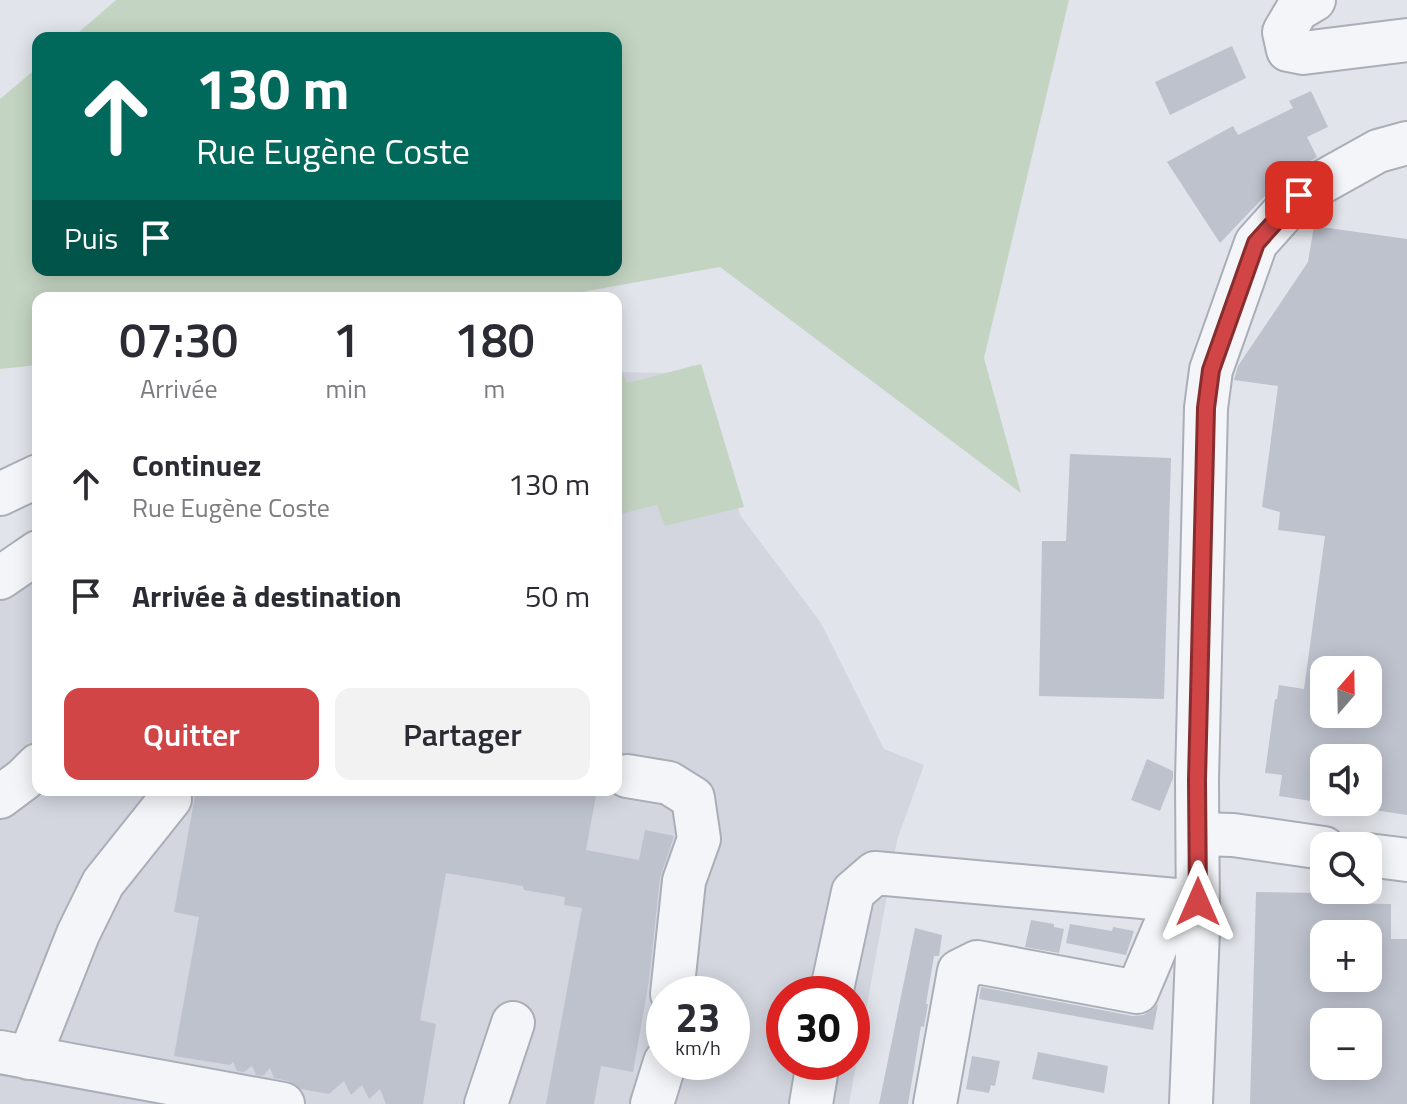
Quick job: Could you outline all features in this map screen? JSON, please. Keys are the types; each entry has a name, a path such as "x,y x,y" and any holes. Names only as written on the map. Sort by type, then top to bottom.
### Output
{"street":[{"path":"1314,0 1297,10 1284,32 1288,50 1303,53 1407,40"},
{"path":"1191,1104 1198,916 1197,780 1206,408 1211,370 1256,243 1299,195 1378,151 1407,143"},
{"path":"0,494 32,479"},
{"path":"0,578 32,556"},
{"path":"0,797 32,771"},
{"path":"627,776 669,783 693,798 699,839 684,881 674,976"},
{"path":"170,799 103,883 15,1055 283,1104"},
{"path":"1198,834 1233,835 1310,846"},
{"path":"1382,857 1407,860"},
{"path":"835,976 853,892 875,873 1198,916"},
{"path":"941,1103 959,971 977,962 1137,992 1164,928 1198,916"},
{"path":"486,1104 513,1023"},
{"path":"652,1104 659,1080"},
{"path":"811,1104 815,1080"}],"shaded area":[{"path":"694,365 740,515 821,623 884,749 924,765 897,840 870,988 870,976 766,976 766,1080 853,1080 849,1104 0,1104 0,592 32,573 32,796 622,796 622,372 673,373"}],"green space":[{"path":"116,0 1069,0 984,358 1021,493 720,267 582,292 32,292 32,366 0,369 0,99 32,72 32,276 622,276 622,32 79,32"},
{"path":"701,364 744,507 665,526 657,505 622,514 622,371 627,383"}],"building":[{"path":"1232,46 1246,78 1170,115 1155,82"},
{"path":"1311,91 1328,127 1307,137 1317,157 1281,179 1220,243 1167,162 1233,126 1238,135 1293,108 1289,101"},
{"path":"1314,226 1407,239 1407,815 1382,811 1382,744 1310,744 1310,801 1279,796 1282,775 1265,773 1279,685 1304,689 1325,536 1278,530 1280,512 1262,507 1278,386 1234,380 1238,366 1308,262"},
{"path":"1070,454 1171,458 1164,699 1039,696 1042,541 1066,541"},
{"path":"1147,759 1173,771 1160,811 1131,800"},
{"path":"195,796 596,796 586,850 639,860 645,830 674,836 660,878 650,976 646,976 646,998 633,1072 601,1066 594,1104 546,1104 582,908 564,905 565,897 524,890 523,886 446,873 420,1020 436,1024 423,1104 386,1104 380,1089 369,1099 362,1085 351,1095 344,1081 329,1094 301,1089 288,1081 274,1078 270,1068 263,1076 256,1075 252,1066 244,1072 237,1071 233,1062 230,1065 174,1056 199,917 174,912"},
{"path":"1256,892 1310,893 1310,904 1391,904 1391,939 1407,939 1407,1104 1250,1104"},
{"path":"1031,920 1064,929 1059,953 1025,947"},
{"path":"1070,924 1134,931 1126,955 1066,943"},
{"path":"915,928 942,935 939,956 934,956 924,1027 921,1026 908,1104 879,1104"},
{"path":"981,987 1133,1016 1144,1015 1158,1004 1153,1030 979,999"},
{"path":"1038,1052 1108,1066 1104,1093 1032,1079"},
{"path":"972,1056 1000,1061 995,1086 991,1085 989,1093 966,1089"}],"route":[{"path":"1198,902 1197,780 1206,408 1211,370 1256,243 1299,195"}]}
